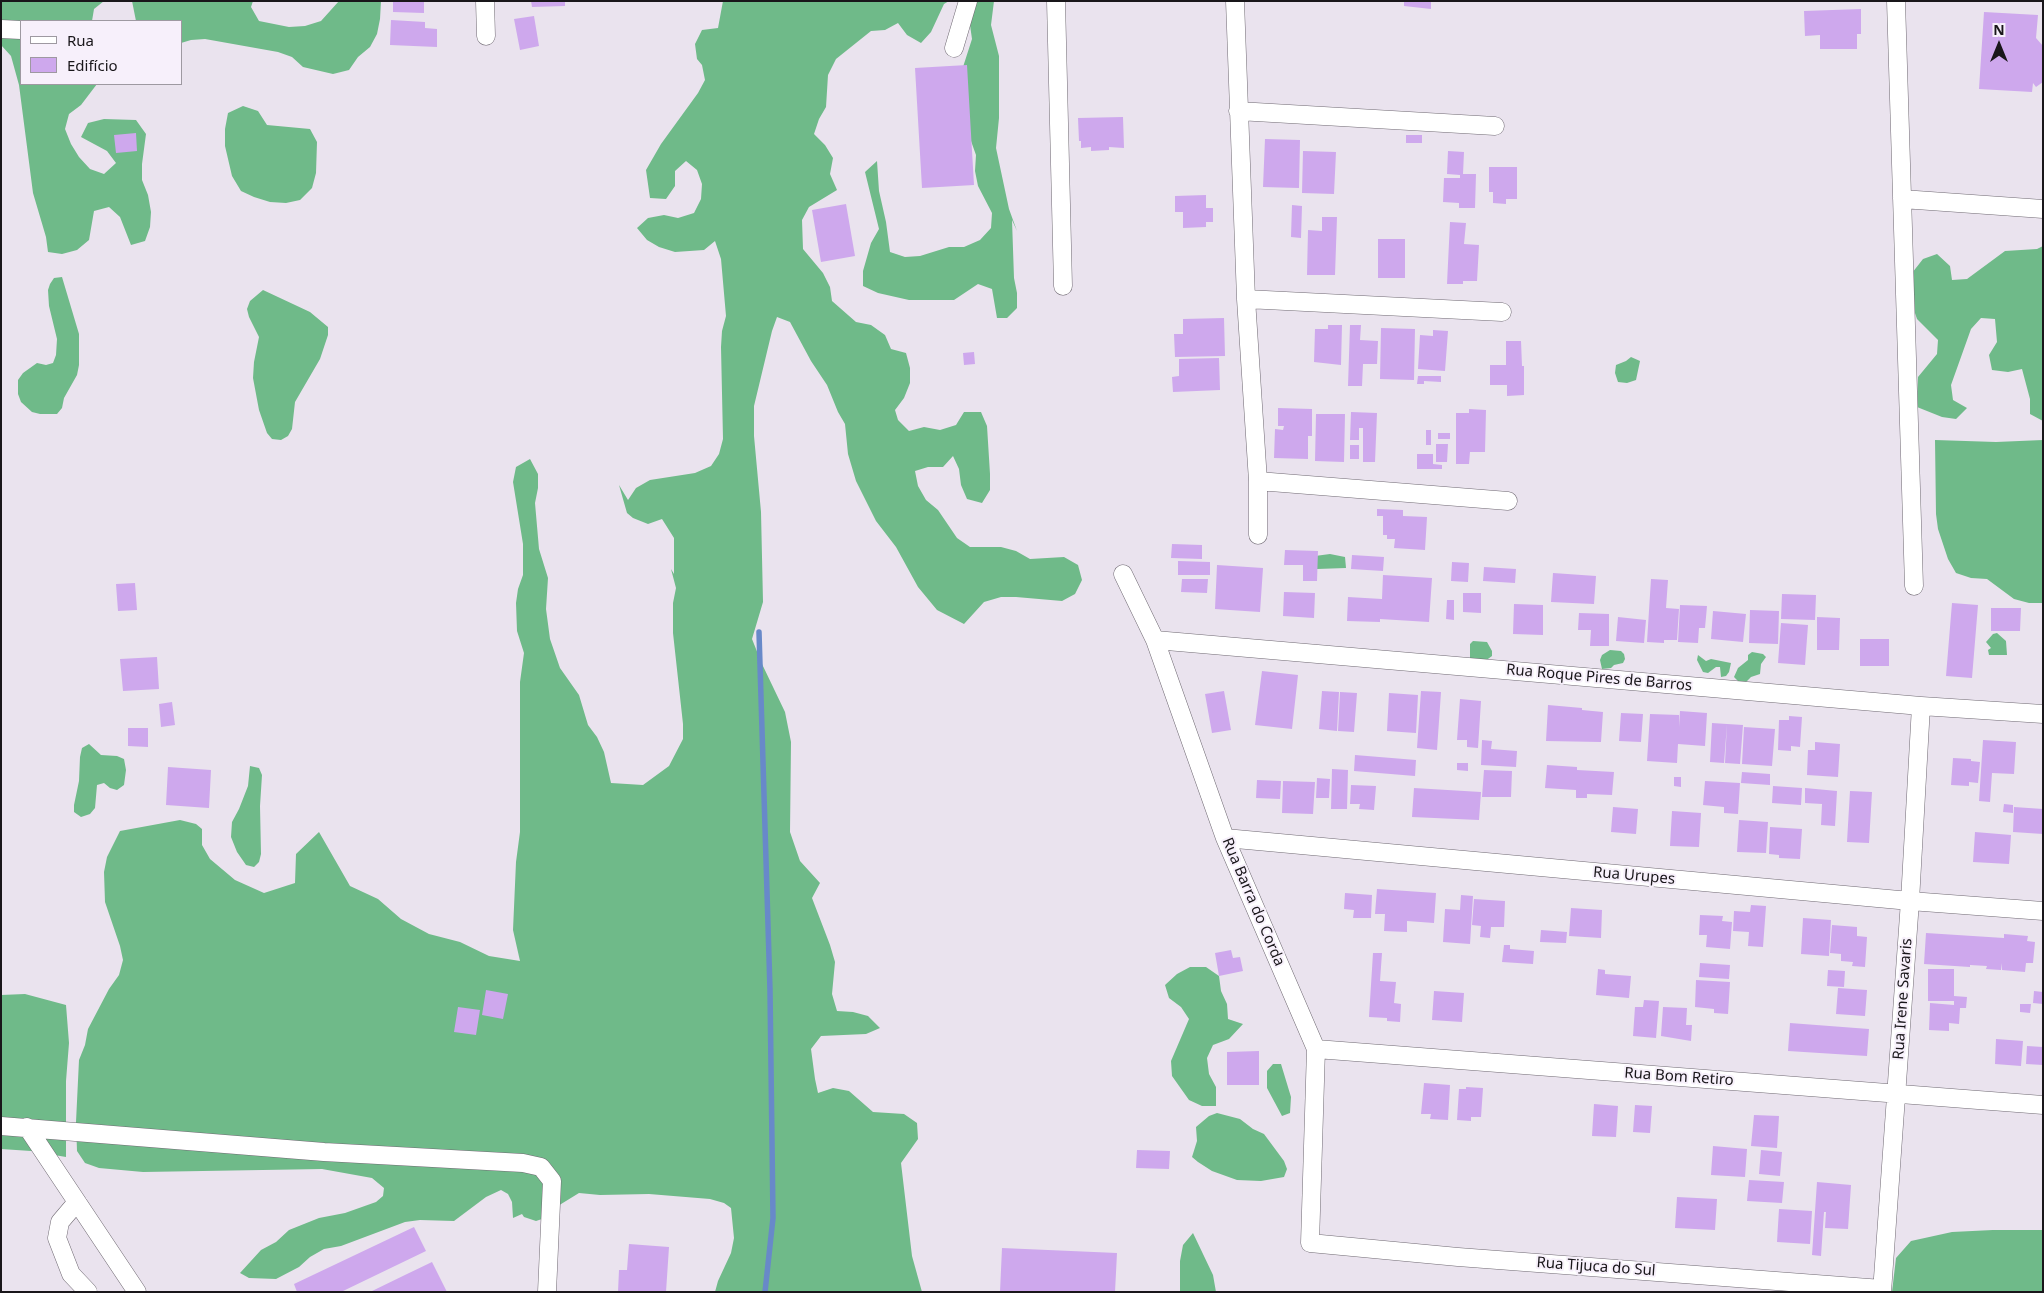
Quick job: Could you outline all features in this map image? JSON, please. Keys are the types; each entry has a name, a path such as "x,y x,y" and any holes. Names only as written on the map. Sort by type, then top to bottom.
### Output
{"street":[{"path":"485,1 486,36"},
{"path":"954,48 968,1"},
{"path":"1056,1 1063,286"},
{"path":"1235,1 1246,299 1258,481 1258,535"},
{"path":"1897,2 1914,586"},
{"path":"1,28 20,30"},
{"path":"1238,111 1495,126"},
{"path":"1902,199 2043,209"},
{"path":"1246,299 1502,312"},
{"path":"1258,481 1508,501"},
{"name":"Rua Barra do Corda","path":"1123,574 1155,640 1225,838 1316,1049 1310,1243"},
{"name":"Rua Roque Pires de Barros","path":"1155,640 1921,706 2043,714"},
{"name":"Rua Irene Savaris","path":"1882,1290 1910,901 1921,706"},
{"name":"Rua Urupes","path":"1225,838 1910,901 2043,911"},
{"name":"Rua Bom Retiro","path":"1316,1049 2043,1105"},
{"path":"1,1126 324,1152 522,1163 541,1167 552,1181 547,1292"},
{"path":"27,1127 136,1292"},
{"path":"77,1202 60,1222 57,1238 71,1274 88,1292"},
{"name":"Rua Tijuca do Sul","path":"1310,1243 1458,1257 1882,1290"}],"green space":[{"path":"1,1 104,1 94,9 92,20 20,20 20,85 96,85 81,105 69,114 65,129 79,157 90,169 104,174 116,163 107,151 81,137 88,123 104,119 136,120 146,134 142,180 148,195 151,212 150,227 145,241 131,245 120,217 109,207 94,211 89,240 77,250 62,254 48,252 46,237 33,193 19,85 11,56 1,45"},
{"path":"132,1 253,1 251,7 259,21 289,27 305,26 321,21 339,1 381,1 377,34 370,47 358,57 349,70 333,74 303,67 292,57 278,52 205,39 182,43 182,20 136,20"},
{"path":"723,1 949,1 944,4 931,32 921,43 907,35 898,23 885,30 871,31 836,59 828,75 826,107 819,119 814,134 825,145 833,158 830,174 837,190 809,207 802,220 803,249 823,273 830,287 832,301 856,322 871,325 885,335 891,349 906,353 910,368 910,383 904,398 895,410 898,420 909,431 924,427 940,430 956,425 964,412 981,412 987,426 990,474 990,490 982,503 967,499 961,485 959,469 953,456 943,467 928,467 915,471 918,486 926,500 938,510 957,538 970,547 1001,547 1016,551 1030,559 1064,557 1078,565 1082,580 1075,594 1062,601 1001,597 984,602 964,624 937,610 918,587 896,547 876,521 856,481 848,454 845,424 827,385 811,361 790,322 777,317 754,406 754,436 761,512 763,602 752,639 785,712 791,742 790,832 800,861 820,883 812,898 835,962 832,994 837,1011 853,1012 868,1016 880,1028 866,1034 821,1036 811,1049 815,1079 818,1093 833,1088 849,1091 873,1112 904,1114 917,1123 918,1139 901,1163 912,1256 922,1292 715,1292 731,1253 734,1238 731,1208 724,1203 710,1199 649,1194 600,1195 579,1193 553,1209 545,1218 536,1221 524,1217 522,1214 513,1218 512,1202 508,1194 501,1190 486,1197 454,1221 420,1220 405,1222 341,1246 324,1249 310,1257 299,1267 276,1279 249,1278 240,1273 261,1250 276,1242 289,1230 319,1218 345,1213 376,1202 383,1196 384,1188 372,1178 322,1169 143,1172 99,1168 85,1163 77,1151 76,1122 79,1060 85,1045 88,1029 109,989 119,975 123,960 105,902 104,872 107,857 120,831 180,820 196,824 202,829 202,845 210,859 235,880 264,893 295,883 296,854 319,832 350,886 378,899 401,919 429,934 460,942 489,956 520,961 513,930 516,862 520,832 520,682 524,653 517,631 516,603 523,575 523,544 513,482 516,467 530,459 538,474 535,503 539,549 548,578 546,609 550,639 560,668 579,695 588,725 597,737 604,752 611,783 643,785 669,766 683,739 673,633 673,603 676,588 671,569 674,574 674,538 662,519 648,524 633,518 627,513 619,485 628,500 636,488 650,480 695,473 711,466 719,454 723,439 721,347 722,331 726,316 721,259 715,241 704,250 675,252 659,247 647,240 637,228 648,218 664,215 678,218 694,213 701,199 702,184 697,170 686,161 675,171 675,186 666,199 650,198 646,170 661,144 698,93 705,80 702,65 697,59 695,44 702,30 718,28"},
{"path":"959,1 994,1 991,25 999,56 999,118 996,148 1009,209 1017,231 1012,220 1017,308 1007,318 997,318 992,289 978,284 954,300 909,300 878,293 863,286 863,271 871,243 879,229 865,172 877,161 879,191 890,252 905,257 920,256 949,247 964,247 980,240 991,228 992,213 978,186 975,171 976,155 971,141 963,67 972,39 970,25"},
{"path":"243,106 258,111 267,125 310,129 317,142 316,173 312,188 300,200 286,203 270,202 241,191 232,176 225,146 225,129 228,113"},
{"path":"2043,246 2043,421 2030,414 2030,399 2022,369 2008,372 1992,370 1989,355 1997,342 1995,319 1981,318 1971,329 1951,385 1953,400 1967,408 1956,419 1942,417 1917,407 1918,377 1937,354 1938,340 1917,319 1912,304 1912,273 1923,259 1937,254 1950,266 1952,280 1967,279 2005,251 2037,249"},
{"path":"62,277 79,334 79,365 77,375 64,398 62,408 57,414 40,414 32,412 21,402 18,394 18,380 23,373 37,363 46,365 53,363 56,355 57,339 49,306 48,290 54,278"},
{"path":"263,290 310,312 328,327 328,335 320,359 295,402 292,429 288,436 281,440 272,439 267,433 259,410 253,378 259,337 247,309 250,301"},
{"path":"1631,357 1640,361 1636,380 1627,383 1618,382 1615,373 1616,365"},
{"path":"1935,440 1996,442 2043,440 2043,603 2029,603 2014,599 1987,579 1971,578 1956,573 1948,559 1938,529"},
{"path":"1330,554 1345,557 1346,568 1317,569 1315,556"},
{"path":"1997,633 2006,641 2007,655 1989,655 1988,650 1991,648 1986,642 1993,634"},
{"path":"1473,641 1487,642 1492,651 1492,656 1481,664 1470,658 1470,644"},
{"path":"1610,650 1621,651 1625,659 1623,663 1614,665 1611,668 1602,669 1600,660 1602,655"},
{"path":"1752,652 1763,654 1766,657 1761,664 1760,674 1751,677 1745,683 1740,683 1734,677 1738,668 1748,660 1748,655"},
{"path":"1698,655 1706,661 1711,659 1731,663 1729,672 1726,676 1721,677 1720,667 1716,667 1708,673 1703,672 1697,660"},
{"path":"89,744 101,755 117,756 124,759 126,770 124,785 117,790 110,788 104,783 97,785 95,808 90,814 81,817 74,812 74,805 79,781 82,748"},
{"path":"250,766 259,768 262,775 260,806 261,854 259,862 254,867 246,865 237,852 231,837 232,822 248,786"},
{"path":"1190,967 1206,967 1219,976 1221,991 1227,1004 1228,1019 1243,1024 1229,1039 1213,1045 1207,1058 1209,1074 1216,1087 1216,1106 1202,1106 1189,1100 1172,1076 1171,1061 1189,1019 1181,1007 1169,998 1165,985 1177,974"},
{"path":"25,994 66,1005 69,1043 66,1081 66,1157 31,1151 1,1149 1,995"},
{"path":"1273,1064 1281,1064 1291,1097 1290,1113 1282,1116 1267,1088 1267,1071"},
{"path":"1217,1113 1240,1119 1253,1129 1264,1134 1284,1161 1287,1169 1284,1177 1261,1181 1237,1180 1212,1171 1192,1157 1197,1141 1196,1127 1209,1116"},
{"path":"2043,1230 2043,1292 1892,1292 1896,1258 1911,1241 1952,1232"},
{"path":"1193,1233 1213,1275 1216,1292 1180,1292 1180,1261 1183,1245"}],"building":[{"path":"393,1 424,1 424,13 393,12"},
{"path":"531,1 565,1 565,6 532,7"},
{"path":"1404,1 1431,1 1431,9 1404,6"},
{"path":"1861,9 1861,34 1857,34 1857,49 1820,49 1820,35 1805,36 1804,11"},
{"path":"1984,12 2038,15 2036,38 2043,46 2043,82 2036,87 2033,83 2032,92 1979,89"},
{"path":"534,16 539,46 520,50 514,19"},
{"path":"391,20 425,22 425,28 437,29 437,47 390,45"},
{"path":"967,65 974,185 922,188 915,68"},
{"path":"1123,117 1124,148 1109,147 1109,150 1091,151 1091,147 1081,148 1078,118"},
{"path":"136,133 137,151 116,153 114,135"},
{"path":"1406,135 1422,135 1422,143 1406,143"},
{"path":"1265,139 1300,140 1299,188 1263,187"},
{"path":"1303,151 1336,152 1334,194 1302,193"},
{"path":"1448,151 1464,152 1463,174 1476,174 1475,208 1459,208 1459,203 1443,202 1444,178 1460,178 1460,175 1447,174"},
{"path":"1489,167 1517,167 1517,199 1506,199 1506,204 1493,203 1493,192 1489,192"},
{"path":"1206,195 1206,208 1213,208 1213,222 1206,222 1206,227 1183,228 1183,212 1175,212 1175,196"},
{"path":"846,204 855,256 821,262 812,210"},
{"path":"1292,205 1302,206 1301,238 1291,237"},
{"path":"1322,217 1337,217 1335,275 1307,275 1308,230 1322,231"},
{"path":"1450,222 1466,223 1464,244 1479,245 1477,281 1463,281 1463,284 1447,284"},
{"path":"1378,239 1405,239 1405,278 1378,278"},
{"path":"1224,318 1225,356 1175,357 1174,334 1183,334 1183,319"},
{"path":"1328,325 1342,325 1341,365 1314,362 1315,329 1328,329"},
{"path":"1350,325 1361,325 1360,340 1378,341 1377,364 1363,364 1362,386 1348,386"},
{"path":"1381,328 1415,329 1414,380 1380,379"},
{"path":"1433,330 1448,331 1445,371 1418,369 1420,335 1433,336"},
{"path":"1506,341 1521,341 1522,366 1524,366 1524,395 1507,396 1507,385 1490,385 1490,365 1506,365"},
{"path":"974,352 975,364 964,365 963,353"},
{"path":"1219,358 1220,390 1173,392 1172,377 1179,376 1179,359"},
{"path":"1418,376 1441,376 1441,382 1424,381 1424,384 1417,384"},
{"path":"1278,408 1312,409 1312,436 1308,436 1308,459 1274,458 1275,429 1283,430 1284,426 1278,426"},
{"path":"1469,409 1486,410 1485,452 1470,452 1469,464 1456,464 1456,413 1469,413"},
{"path":"1351,412 1377,413 1375,462 1363,462 1363,428 1359,428 1359,440 1350,440"},
{"path":"1316,414 1345,414 1344,462 1315,461"},
{"path":"1426,430 1431,430 1431,445 1426,445"},
{"path":"1438,433 1450,433 1450,439 1438,439"},
{"path":"1436,444 1448,444 1447,462 1436,462"},
{"path":"1350,445 1359,445 1359,459 1350,459"},
{"path":"1417,454 1433,454 1433,464 1442,465 1442,469 1417,469"},
{"path":"1377,509 1403,510 1403,516 1427,517 1425,550 1394,548 1395,539 1387,539 1387,535 1383,535 1383,516 1377,516"},
{"path":"1172,544 1202,545 1202,559 1171,558"},
{"path":"1285,550 1318,551 1317,581 1303,581 1303,565 1284,565"},
{"path":"1352,555 1384,557 1383,571 1351,569"},
{"path":"1178,561 1210,562 1210,575 1178,575"},
{"path":"1452,562 1469,563 1468,582 1451,581"},
{"path":"1217,565 1263,568 1260,612 1215,609"},
{"path":"1484,567 1516,569 1515,583 1483,581"},
{"path":"1553,573 1596,576 1594,604 1551,602"},
{"path":"1383,575 1432,578 1429,622 1380,619 1380,622 1347,621 1348,597 1382,599"},
{"path":"1182,579 1208,579 1207,593 1181,592"},
{"path":"1651,579 1668,580 1666,608 1679,609 1677,640 1664,640 1664,643 1647,642"},
{"path":"135,583 137,610 118,611 116,584"},
{"path":"1284,592 1315,593 1314,618 1283,616"},
{"path":"1463,593 1481,593 1481,613 1463,612"},
{"path":"1782,594 1816,595 1815,620 1781,619"},
{"path":"1447,600 1454,600 1454,620 1446,619"},
{"path":"1952,603 1978,605 1972,678 1946,676"},
{"path":"1514,604 1543,605 1543,635 1513,634"},
{"path":"1680,605 1707,606 1705,628 1699,628 1698,643 1678,642"},
{"path":"1991,608 2021,608 2020,631 1991,631"},
{"path":"1750,610 1779,611 1778,644 1749,643"},
{"path":"1713,611 1746,614 1743,642 1711,639"},
{"path":"1579,613 1609,614 1609,646 1590,646 1591,630 1578,630"},
{"path":"1618,617 1646,620 1644,643 1616,641"},
{"path":"1817,617 1840,618 1839,650 1817,650"},
{"path":"1781,623 1808,625 1805,665 1778,663"},
{"path":"1860,639 1889,639 1889,666 1860,666"},
{"path":"157,657 159,689 123,691 120,659"},
{"path":"1262,671 1298,675 1292,729 1255,725"},
{"path":"1224,691 1231,730 1212,733 1205,694"},
{"path":"1322,691 1339,692 1337,731 1319,729"},
{"path":"1421,691 1441,692 1437,750 1417,748"},
{"path":"1340,692 1357,693 1354,732 1338,731"},
{"path":"1389,693 1418,695 1416,733 1387,731"},
{"path":"1460,699 1481,701 1478,748 1467,747 1467,740 1457,740"},
{"path":"172,702 175,725 161,727 159,704"},
{"path":"1548,705 1603,712 1601,742 1546,741"},
{"path":"1680,711 1707,713 1705,746 1678,744 1677,763 1647,761 1650,714 1679,715 1679,727"},
{"path":"1621,713 1643,714 1641,742 1619,741"},
{"path":"1789,716 1802,717 1800,747 1791,746 1791,751 1778,750 1779,720 1789,720"},
{"path":"1712,723 1727,724 1724,763 1710,762"},
{"path":"1727,724 1743,725 1740,764 1725,763"},
{"path":"1744,727 1775,729 1772,766 1742,764"},
{"path":"128,728 148,728 148,747 128,746"},
{"path":"1482,740 1492,741 1491,749 1517,751 1516,767 1481,765"},
{"path":"1983,740 2016,742 2014,774 1992,773 1990,802 1979,801"},
{"path":"1815,742 1840,744 1838,777 1807,775 1808,750 1815,750"},
{"path":"1355,755 1416,760 1415,776 1354,771"},
{"path":"1953,758 1971,759 1971,761 1980,762 1978,783 1969,782 1969,786 1951,785"},
{"path":"1457,763 1468,763 1468,771 1457,770"},
{"path":"1547,765 1577,767 1577,770 1614,772 1612,795 1587,794 1587,798 1576,798 1576,790 1545,788"},
{"path":"168,767 211,770 209,808 166,805"},
{"path":"1332,769 1348,770 1347,809 1331,809"},
{"path":"1484,770 1512,771 1511,797 1482,797"},
{"path":"1742,772 1770,774 1770,785 1741,783"},
{"path":"1674,777 1681,777 1681,787 1674,786"},
{"path":"1317,778 1330,779 1329,798 1316,798"},
{"path":"1257,780 1281,781 1280,799 1256,798"},
{"path":"1283,781 1315,782 1313,814 1282,813"},
{"path":"1705,781 1740,783 1738,814 1724,813 1724,807 1703,805"},
{"path":"1351,785 1376,786 1374,810 1359,809 1360,804 1350,804"},
{"path":"1773,786 1802,788 1801,805 1772,803"},
{"path":"1414,788 1481,792 1479,820 1412,817"},
{"path":"1805,788 1837,791 1835,826 1821,825 1822,804 1805,803"},
{"path":"1850,791 1872,792 1869,843 1847,842"},
{"path":"2004,804 2013,805 2013,813 2003,812"},
{"path":"1613,807 1638,809 1636,834 1611,832"},
{"path":"2014,807 2043,809 2043,834 2013,832"},
{"path":"1672,811 1701,813 1699,847 1670,846"},
{"path":"1739,820 1768,822 1766,853 1737,852"},
{"path":"1770,827 1802,829 1800,859 1779,858 1779,855 1769,854"},
{"path":"1975,832 2011,835 2009,864 1973,862"},
{"path":"1377,889 1436,893 1434,923 1407,921 1407,932 1384,931 1385,914 1375,914"},
{"path":"1345,893 1372,895 1371,918 1353,918 1354,910 1344,909"},
{"path":"1461,895 1473,896 1470,944 1443,942 1445,909 1460,910"},
{"path":"1474,899 1505,901 1504,927 1491,927 1490,938 1480,937 1481,926 1472,925"},
{"path":"1751,905 1766,906 1763,947 1748,946 1749,932 1733,931 1734,911 1750,912"},
{"path":"1571,908 1602,910 1601,938 1569,936"},
{"path":"1700,915 1723,916 1722,921 1732,922 1730,949 1706,947 1707,935 1699,935"},
{"path":"1803,918 1831,920 1829,956 1801,954"},
{"path":"1832,925 1857,927 1857,936 1867,937 1865,967 1852,966 1853,962 1841,961 1841,954 1830,953"},
{"path":"1541,930 1567,932 1566,943 1540,942"},
{"path":"1926,933 2004,938 2004,934 2028,936 2027,941 2035,942 2033,963 2026,963 2025,972 2002,970 2002,963 2001,970 1986,969 1987,966 1970,965 1970,967 1924,964"},
{"path":"1504,945 1510,945 1510,949 1534,951 1533,964 1502,962"},
{"path":"1231,950 1233,958 1240,957 1243,971 1219,976 1215,953"},
{"path":"1373,953 1382,953 1380,981 1396,982 1394,1003 1401,1004 1400,1022 1387,1021 1387,1018 1369,1017"},
{"path":"1700,963 1730,965 1729,979 1699,977"},
{"path":"1598,969 1605,970 1605,974 1631,976 1629,998 1596,995"},
{"path":"1928,969 1954,969 1954,996 1967,997 1966,1008 1960,1008 1959,1024 1949,1023 1949,1031 1929,1030 1930,1003 1954,1005 1954,1001 1928,1001"},
{"path":"1828,970 1845,971 1844,987 1827,986"},
{"path":"1696,980 1730,982 1728,1014 1714,1013 1714,1009 1695,1007"},
{"path":"1838,988 1867,990 1865,1016 1836,1014"},
{"path":"486,990 508,994 503,1019 482,1015"},
{"path":"1434,991 1464,993 1462,1022 1432,1020"},
{"path":"2034,991 2043,992 2043,1004 2033,1003"},
{"path":"1644,1000 1659,1001 1656,1038 1633,1036 1635,1007 1643,1007"},
{"path":"2020,1004 2031,1004 2030,1013 2020,1012"},
{"path":"458,1007 480,1010 476,1035 454,1032"},
{"path":"1663,1007 1687,1008 1686,1025 1692,1025 1691,1041 1661,1036"},
{"path":"1790,1023 1869,1029 1867,1056 1788,1051"},
{"path":"1996,1039 2023,1041 2021,1066 1995,1064"},
{"path":"2027,1046 2043,1047 2043,1065 2026,1064"},
{"path":"1259,1051 1259,1085 1227,1085 1227,1052"},
{"path":"1424,1083 1450,1085 1448,1120 1430,1119 1431,1114 1421,1114"},
{"path":"1466,1087 1483,1088 1481,1117 1471,1117 1471,1121 1457,1120 1459,1089 1466,1089"},
{"path":"1594,1104 1618,1106 1616,1137 1592,1136"},
{"path":"1635,1105 1652,1106 1650,1133 1633,1132"},
{"path":"1754,1115 1779,1116 1777,1148 1751,1146"},
{"path":"1713,1146 1747,1149 1745,1177 1711,1175"},
{"path":"1137,1150 1170,1151 1169,1169 1136,1168"},
{"path":"1761,1150 1782,1152 1780,1176 1759,1174"},
{"path":"1749,1180 1784,1182 1782,1203 1747,1201"},
{"path":"1817,1182 1851,1185 1848,1229 1825,1228 1826,1212 1824,1212 1821,1256 1812,1255"},
{"path":"1677,1197 1717,1199 1715,1230 1675,1228"},
{"path":"1779,1209 1812,1211 1810,1244 1777,1242"},
{"path":"414,1227 426,1251 341,1292 297,1292 294,1284"},
{"path":"629,1244 669,1247 666,1292 618,1292 619,1270 627,1270"},
{"path":"1002,1248 1117,1253 1115,1292 1000,1292"},
{"path":"432,1262 447,1292 370,1292 407,1274"}],"waterway":[{"path":"759,632 770,990 773,1218 765,1292"}]}
